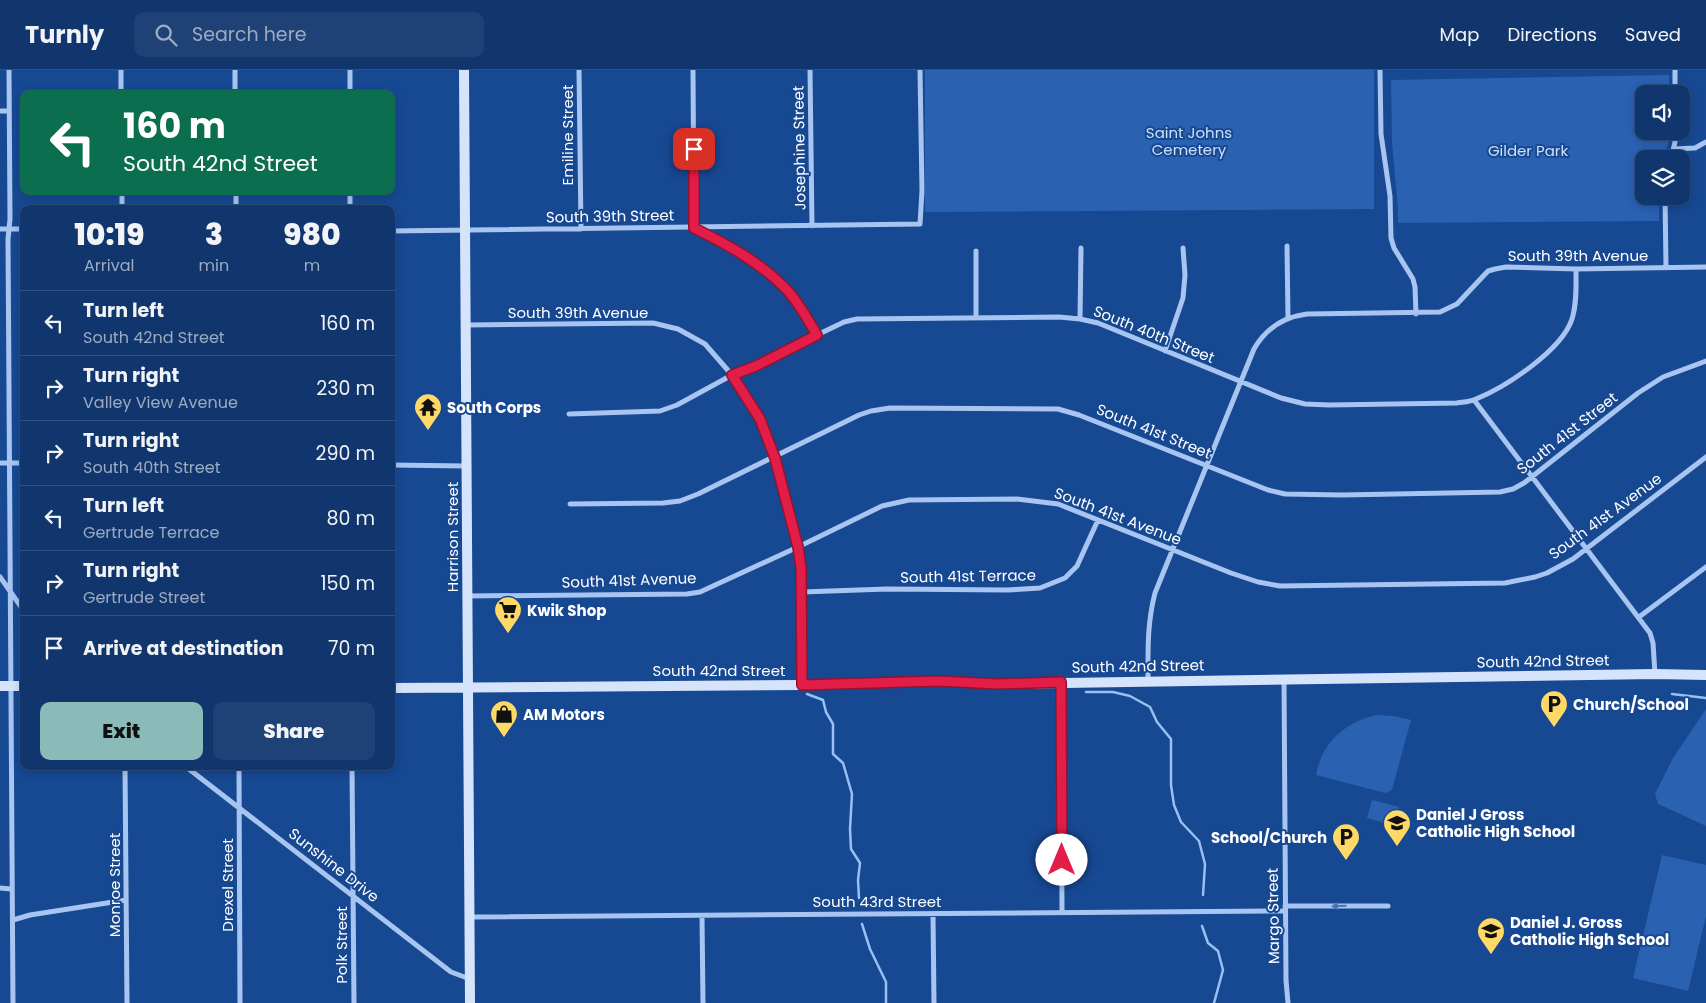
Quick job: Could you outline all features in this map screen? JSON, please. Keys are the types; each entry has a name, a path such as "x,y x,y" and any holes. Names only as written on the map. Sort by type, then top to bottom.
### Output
{"street":[{"path":"9,70 9,229 5,347 9,463 10,592 5,686 13,920 13,1003"},
{"path":"121,70 121,90"},
{"path":"235,70 236,90"},
{"path":"350,70 350,90"},
{"name":"Harrison Street","path":"464,70 470,1003"},
{"name":"Emiline Street","path":"579,70 581,229"},
{"path":"693,70 694,228 732,247 757,264 787,290 817,335"},
{"name":"Josephine Street","path":"810,70 812,226"},
{"name":"South 39th Street","path":"395,231 920,224 922,191 920,70"},
{"path":"1380,70 1381,134 1390,196 1391,238 1394,248 1410,270 1413,278 1416,314"},
{"path":"1675,70 1675,85"},
{"path":"0,111 9,111"},
{"path":"1674,140 1674,149 1694,148 1706,142"},
{"path":"1665,205 1666,267"},
{"path":"0,229 20,229"},
{"path":"1148,681 1148,633 1155,593 1254,349 1261,337 1276,324 1288,318 1287,246"},
{"path":"1080,319 1081,248"},
{"path":"1165,351 1183,298 1185,275 1183,248"},
{"path":"976,251 976,317"},
{"name":"South 39th Avenue","path":"1288,318 1307,314 1416,314 1440,312 1457,304 1488,272 1495,269 1706,267"},
{"name":"South 40th Street","path":"568,414 660,411 677,405 732,375 756,366 844,322 857,319 976,317 1059,317 1098,323 1241,382 1282,398 1305,404 1457,403 1474,400 1498,388 1539,360 1565,334 1573,318 1576,268"},
{"name":"South 39th Avenue","path":"466,325 641,322 665,325 685,332 705,344 732,375 760,419 775,458 798,547 801,568 802,685"},
{"name":"South 41st Street","path":"570,504 663,503 680,501 775,458 809,439 871,411 890,408 1058,409 1079,415 1268,490 1285,494 1490,493 1513,489 1662,377 1706,361"},
{"path":"1474,400 1650,632 1653,644 1655,674"},
{"name":"South 41st Avenue","path":"467,596 687,594 700,592 882,506 909,500 1017,499 1058,504 1258,582 1280,586 1488,584 1511,582 1547,573 1572,559 1706,458"},
{"path":"0,463 20,463"},
{"path":"395,465 466,466"},
{"name":"South 41st Terrace","path":"802,592 887,589 1008,590 1040,588 1065,578 1077,566 1098,520"},
{"path":"1639,618 1706,567"},
{"path":"0,577 20,606"},
{"name":"South 42nd Street","path":"395,688 802,685 939,681 998,684 1655,674 1706,676"},
{"name":"Margo Street","path":"1284,679 1285,909 1288,1003"},
{"path":"1061,682 1062,912"},
{"path":"5,686 20,686"},
{"name":"Monroe Street","path":"125,770 127,1003"},
{"name":"Sunshine Drive","path":"190,770 451,972 470,979"},
{"name":"Drexel Street","path":"238,770 240,1003"},
{"name":"Polk Street","path":"352,770 354,1003"},
{"path":"0,888 11,889"},
{"path":"13,920 30,915 126,900"},
{"name":"South 43rd Street","path":"469,917 933,914 1388,906"},
{"path":"933,914 934,1003"},
{"path":"702,916 703,1003"}],"green space":[{"name":"Saint Johns Cemetery","path":"925,70 1374,70 1374,209 925,212"},
{"name":"Gilder Park","path":"1669,75 1669,85 1635,85 1635,140 1669,140 1666,150 1635,150 1635,205 1659,205 1659,221 1398,223 1392,143 1391,80"},
{"path":"1706,709 1706,826 1658,804 1655,794 1673,758"},
{"path":"1377,715 1411,720 1392,790 1385,793 1316,775 1324,753 1337,735 1345,728 1365,718"},
{"path":"1372,800 1399,807 1394,826 1367,818"},
{"path":"1662,855 1706,865 1706,916 1688,991 1633,978"}],"waterway":[{"path":"1086,692 1113,692 1130,696 1150,707 1157,722 1171,739 1171,785 1174,805 1181,822 1199,841 1205,864 1203,895"},
{"path":"807,694 823,700 826,712 833,724 833,754 843,763 852,794 851,849 860,863 858,880 859,898"},
{"path":"1672,694 1706,698"},
{"path":"862,924 870,949 886,982 886,1003"},
{"path":"1202,926 1208,943 1218,951 1223,970 1214,1003"}],"place":[{"name":"South Corps","path":"428,431"},
{"name":"Kwik Shop","path":"508,634"},
{"name":"Church/School","path":"1554,728"},
{"name":"AM Motors","path":"504,738"},
{"name":"Daniel J Gross Catholic High School","path":"1397,847"},
{"name":"School/Church","path":"1346,861"},
{"name":"Daniel J. Gross Catholic High School","path":"1491,955"}],"route":[{"path":"694,149 694,228 732,247 757,264 787,290 801,308 817,335 756,366 732,375 760,419 775,458 798,547 802,592 802,685 939,681 998,684 1061,682 1062,860"}]}
